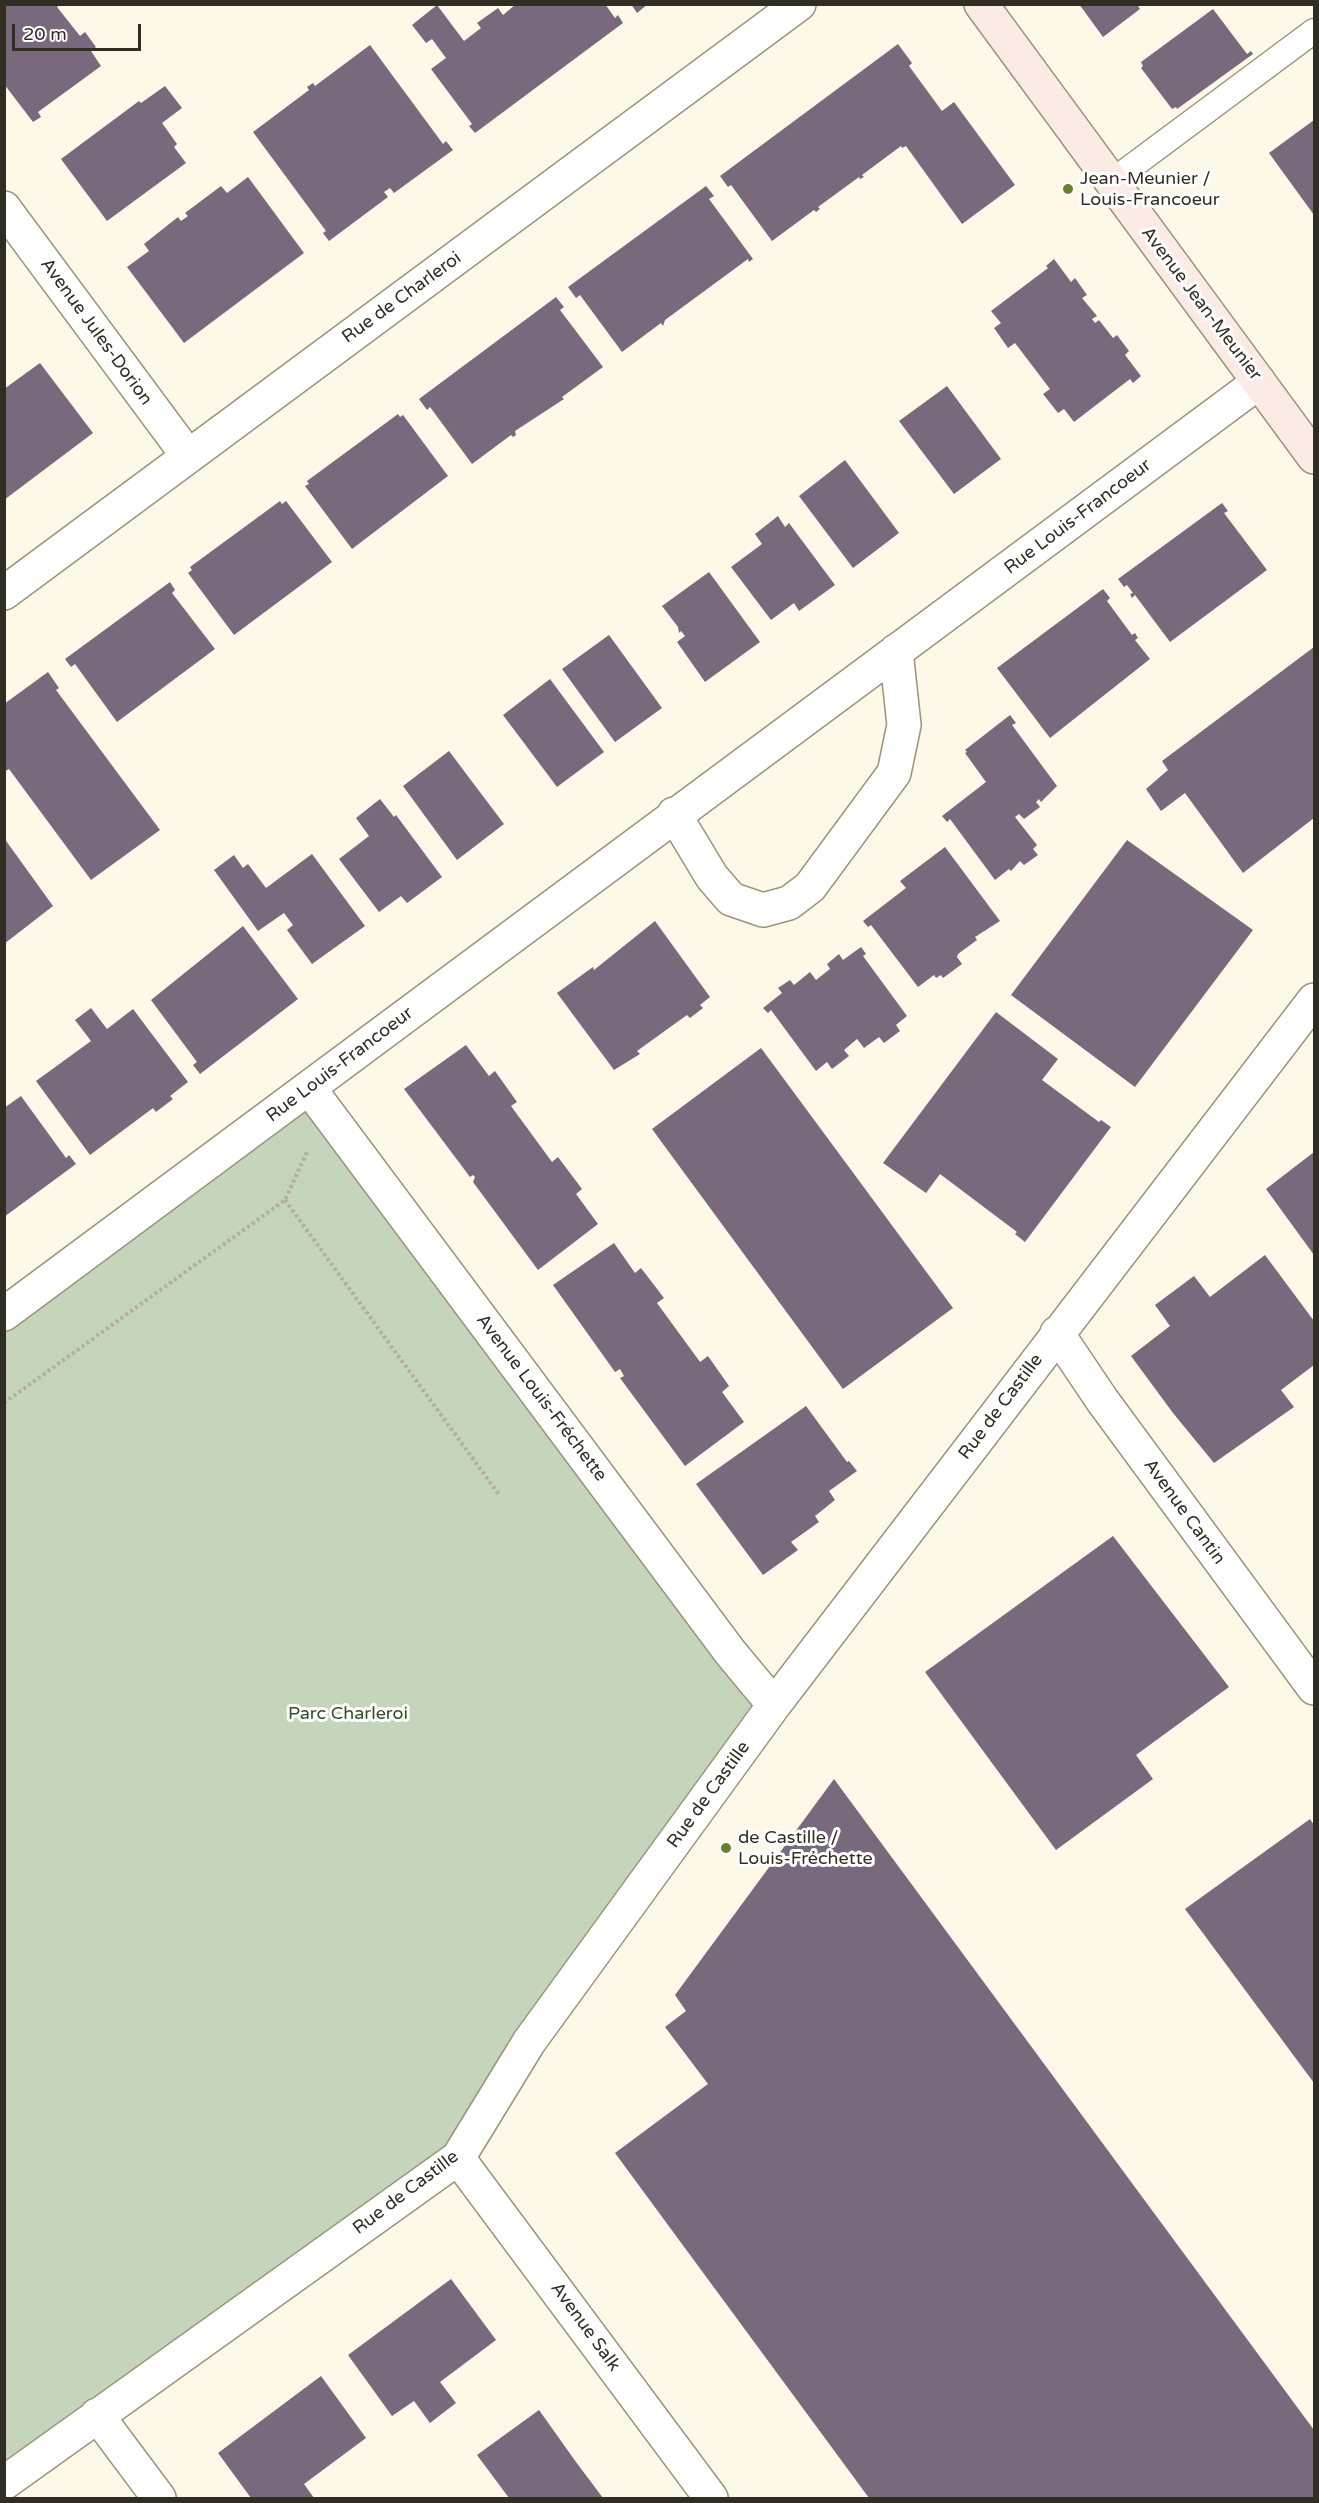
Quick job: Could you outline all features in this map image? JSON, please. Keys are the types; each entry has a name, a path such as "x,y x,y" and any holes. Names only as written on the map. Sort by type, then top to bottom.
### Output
{"street":[{"name":"Rue de Charleroi","path":"4,593 800,4"},
{"name":"Avenue Jean-Meunier","path":"981,4 1314,457"},
{"name":"Avenue Jules-Dorion","path":"4,208 188,456"},
{"name":"Rue Louis-Francoeur","path":"4,1314 318,1099 674,814 1259,382"},
{"path":"674,814 712,877 731,899 763,910 789,903 810,887 894,773 904,725 896,651"},
{"name":"Rue de Castille","path":"4,2483 458,2158 529,2042 774,1705 1314,1000"},
{"name":"Avenue Louis-Fréchette","path":"318,1099 730,1652 774,1705"},
{"name":"Avenue Cantin","path":"1057,1334 1102,1400 1314,1688"},
{"name":"Avenue Salk","path":"458,2158 711,2499"},
{"path":"97,2415 159,2499"}],"lane":[{"path":"1111,182 1314,31"}],"path":[{"path":"4,1403 285,1200 318,1099"},
{"path":"285,1200 500,1496"}],"green space":[{"name":"Parc Charleroi","path":"309,1088 774,1705 458,2158 5,2487 5,1314"}],"building":[{"path":"4,4 60,4 57,7 80,36 85,32 96,47 91,51 101,66 38,112 41,117 33,122 4,84"},
{"path":"516,4 605,4 615,18 618,15 623,23 475,133 469,126 472,124 431,69 446,58 432,39 426,43 412,25 437,5 464,41 481,28 477,23 498,8 503,15"},
{"path":"631,4 648,4 637,13"},
{"path":"1079,4 1137,4 1140,9 1103,37"},
{"path":"1213,9 1247,54 1251,51 1253,54 1177,109 1176,107 1172,109 1141,68 1143,66 1141,62"},
{"path":"898,44 912,63 909,66 942,111 954,102 1015,185 962,224 906,146 902,148 901,146 862,175 864,177 860,179 859,177 818,207 820,209 816,212 814,210 772,241 731,185 728,187 720,176"},
{"path":"370,45 443,144 446,141 453,150 394,193 390,188 384,192 388,197 329,241 323,233 326,231 253,132 309,90 307,87 313,83 315,86"},
{"path":"165,86 182,108 162,123 177,144 174,147 186,163 107,221 61,159 139,101 141,103"},
{"path":"1314,120 1314,215 1269,153"},
{"path":"248,177 304,253 184,343 127,267 149,251 144,244 178,217 181,221 188,216 185,213 221,186 227,193"},
{"path":"706,186 714,196 709,199 753,259 749,262 748,259 665,320 663,326 661,323 622,352 580,295 576,298 568,287"},
{"path":"1054,259 1071,282 1075,278 1087,295 1082,298 1097,316 1092,319 1095,323 1099,320 1113,338 1117,335 1129,351 1125,355 1141,376 1133,383 1130,379 1074,422 1064,409 1058,413 1043,394 1050,389 1015,343 1008,348 994,328 1001,323 991,311 1048,268 1046,266"},
{"path":"556,297 564,307 560,310 603,367 562,397 564,399 515,431 516,435 513,437 511,435 472,464 430,407 427,410 419,399"},
{"path":"40,363 93,433 4,500 4,389"},
{"path":"947,386 1001,459 954,494 899,421"},
{"path":"398,414 400,417 403,415 448,476 352,549 305,486 309,484 307,481"},
{"path":"845,460 899,533 853,568 799,496"},
{"path":"280,501 282,504 286,501 332,562 234,635 188,573 192,570 190,567"},
{"path":"1222,503 1228,511 1224,513 1267,570 1170,642 1135,595 1132,598 1130,594 1133,593 1127,585 1124,587 1118,579"},
{"path":"778,516 785,527 789,523 835,585 799,611 794,603 771,620 731,567 762,544 755,534"},
{"path":"709,572 760,642 705,682 677,642 685,636 681,631 679,633 678,627 662,606"},
{"path":"170,582 175,590 172,593 215,649 117,722 75,664 71,667 65,659"},
{"path":"1103,589 1110,598 1107,601 1132,635 1135,633 1138,638 1135,640 1150,659 1050,738 997,668"},
{"path":"609,635 662,708 615,742 562,669"},
{"path":"1314,647 1314,818 1243,873 1185,793 1161,811 1146,789 1168,770 1162,761"},
{"path":"48,672 59,688 56,690 160,830 91,880 9,769 4,772 4,704"},
{"path":"550,679 604,752 557,787 503,715"},
{"path":"1010,715 1016,723 1012,725 1057,786 1041,802 1039,799 1036,802 1040,807 1024,819 1019,814 1015,817 1037,845 1033,849 1038,855 1024,865 1020,861 1011,871 1009,869 995,880 950,819 947,822 942,816 986,782 965,750"},
{"path":"449,751 504,824 457,860 403,786"},
{"path":"380,799 394,817 396,815 442,877 407,903 401,896 379,912 339,859 369,836 356,818"},
{"path":"4,838 53,906 4,944"},
{"path":"1127,840 1253,930 1135,1087 1011,995"},
{"path":"945,847 1000,921 975,937 977,940 958,954 957,957 962,964 943,978 941,975 936,978 934,975 918,987 871,925 868,927 863,921 906,888 900,881"},
{"path":"312,854 365,926 312,964 287,930 293,925 284,913 258,931 214,870 234,855 243,868 248,864 266,888"},
{"path":"655,921 710,997 700,1005 703,1008 690,1018 687,1015 637,1051 640,1054 614,1070 557,993 593,967 594,970"},
{"path":"243,926 298,999 200,1074 193,1065 197,1062 151,1000"},
{"path":"861,947 866,954 863,956 907,1016 896,1025 900,1031 884,1043 879,1037 864,1048 857,1039 844,1050 849,1056 832,1069 827,1062 816,1071 771,1010 768,1013 763,1008 782,993 778,988 790,980 794,985 810,972 816,980 830,969 827,964 839,954 843,960"},
{"path":"91,1008 107,1029 133,1009 188,1082 170,1096 173,1099 156,1112 153,1108 90,1155 36,1081 91,1041 75,1020"},
{"path":"996,1012 1058,1059 1042,1080 1099,1122 1101,1120 1111,1127 1025,1242 1015,1234 1017,1232 940,1174 926,1193 883,1163"},
{"path":"466,1045 489,1076 495,1071 517,1102 511,1106 552,1162 558,1157 582,1189 576,1194 598,1224 538,1270 473,1182 475,1177 473,1175 470,1177 404,1089"},
{"path":"761,1048 953,1308 843,1389 652,1129"},
{"path":"21,1096 66,1158 69,1155 76,1164 4,1217 4,1108"},
{"path":"1314,1152 1314,1255 1266,1189"},
{"path":"614,1243 635,1273 641,1268 664,1298 657,1303 700,1362 708,1356 729,1386 722,1392 744,1422 685,1466 620,1378 624,1376 620,1369 615,1372 553,1285"},
{"path":"1265,1255 1314,1321 1314,1365 1281,1390 1294,1407 1214,1463 1131,1356 1170,1326 1155,1305 1194,1276 1210,1297"},
{"path":"806,1406 847,1462 849,1461 857,1471 829,1491 835,1500 815,1516 819,1522 791,1542 798,1550 763,1575 696,1484"},
{"path":"1113,1536 1229,1687 1136,1755 1153,1779 1056,1850 925,1672"},
{"path":"834,1779 1314,2430 1314,2498 869,2498 615,2153 708,2084 665,2027 686,2011 675,1995"},
{"path":"1310,1819 1314,1825 1314,2083 1185,1909"},
{"path":"451,2279 496,2340 440,2382 456,2403 430,2423 414,2401 392,2416 348,2355"},
{"path":"321,2376 366,2438 304,2484 314,2498 251,2498 218,2453"},
{"path":"539,2410 603,2498 509,2498 477,2455"}],"place":[{"name":"Jean-Meunier / Louis-Francoeur","path":"1068,189"},
{"name":"de Castille / Louis-Fréchette","path":"726,1848"}]}
